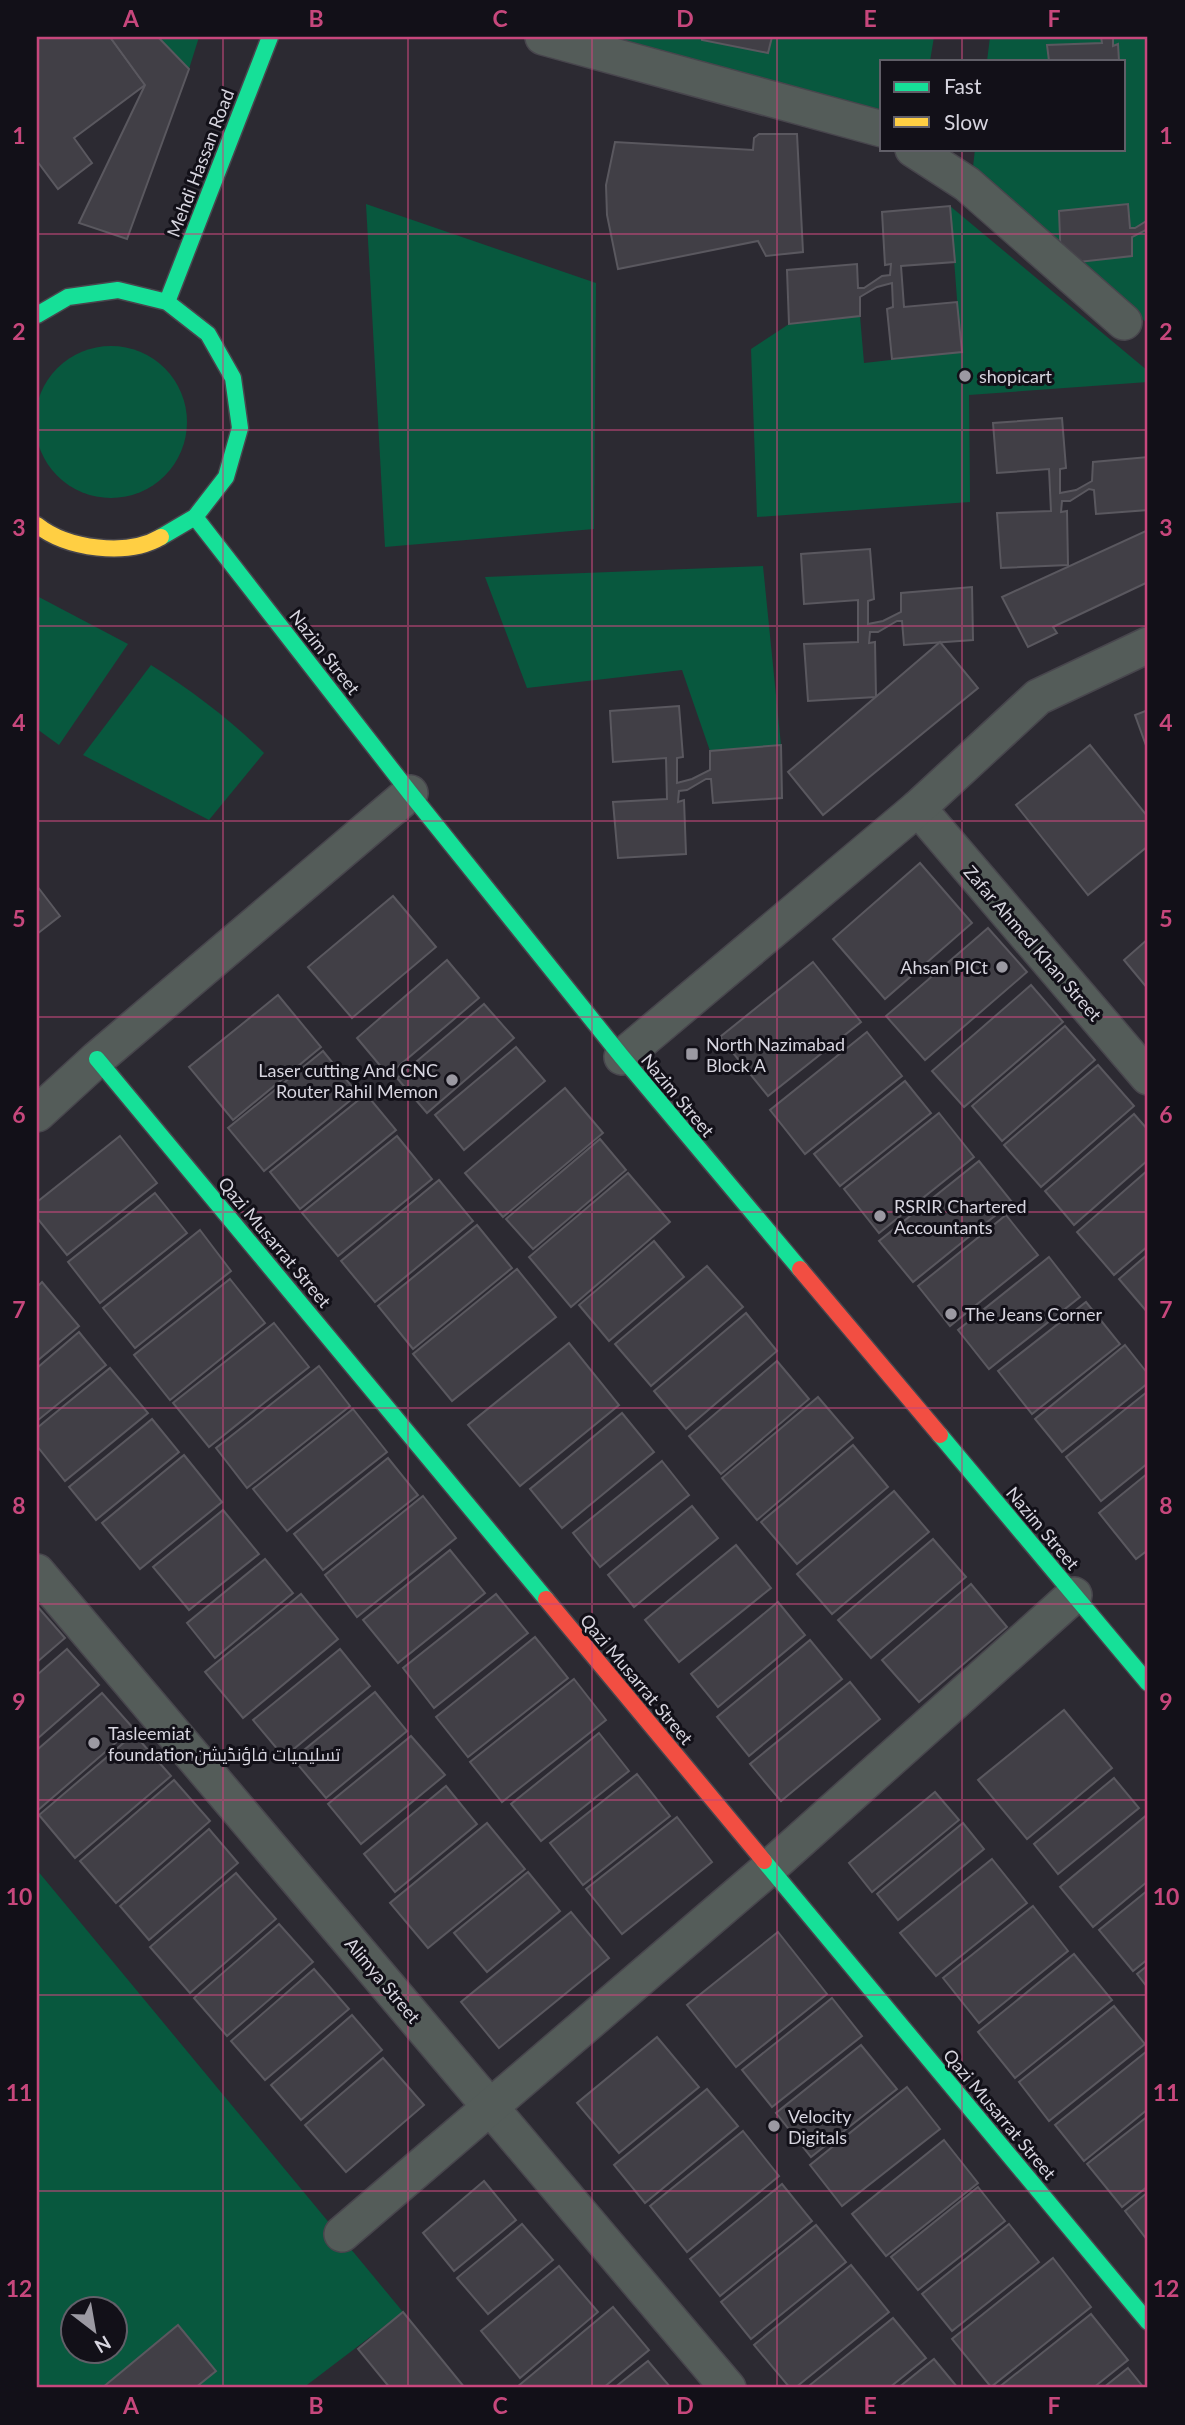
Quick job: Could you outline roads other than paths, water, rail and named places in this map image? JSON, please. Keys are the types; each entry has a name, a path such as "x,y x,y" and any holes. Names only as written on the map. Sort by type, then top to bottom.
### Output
{"street":[{"name":"Mehdi Hassan Road","path":"167,302 270,37"},
{"path":"543,37 880,128"},
{"path":"915,150 967,184 1124,322"},
{"path":"37,314 68,296 118,290 167,302 208,334 233,378 240,428 226,477 195,517 151,543 101,549 51,536 37,525"},
{"name":"Nazim Street","path":"195,517 622,1058 1148,1683"},
{"path":"622,1058 918,808 1038,697 1148,645"},
{"path":"37,1114 97,1059 411,793"},
{"name":"Zafar Ahmed Khan Street","path":"918,808 1148,1077"},
{"name":"Qazi Musarrat Street","path":"97,1059 1148,2322"},
{"name":"Alimya Street","path":"37,1572 728,2388"},
{"path":"342,2234 769,1868 1074,1595"}],"place":[{"name":"shopicart","path":"965,376"},
{"name":"Ahsan PICt","path":"1002,967"},
{"name":"North Nazimabad Block A","path":"692,1054"},
{"name":"Laser cutting And CNC Router Rahil Memon","path":"452,1080"},
{"name":"RSRIR Chartered Accountants","path":"880,1216"},
{"name":"The Jeans Corner","path":"951,1314"},
{"name":"Tasleemiat foundationتسلیمیات فاؤنڈیشن","path":"94,1743"},
{"name":"Velocity Digitals","path":"774,2126"}]}
